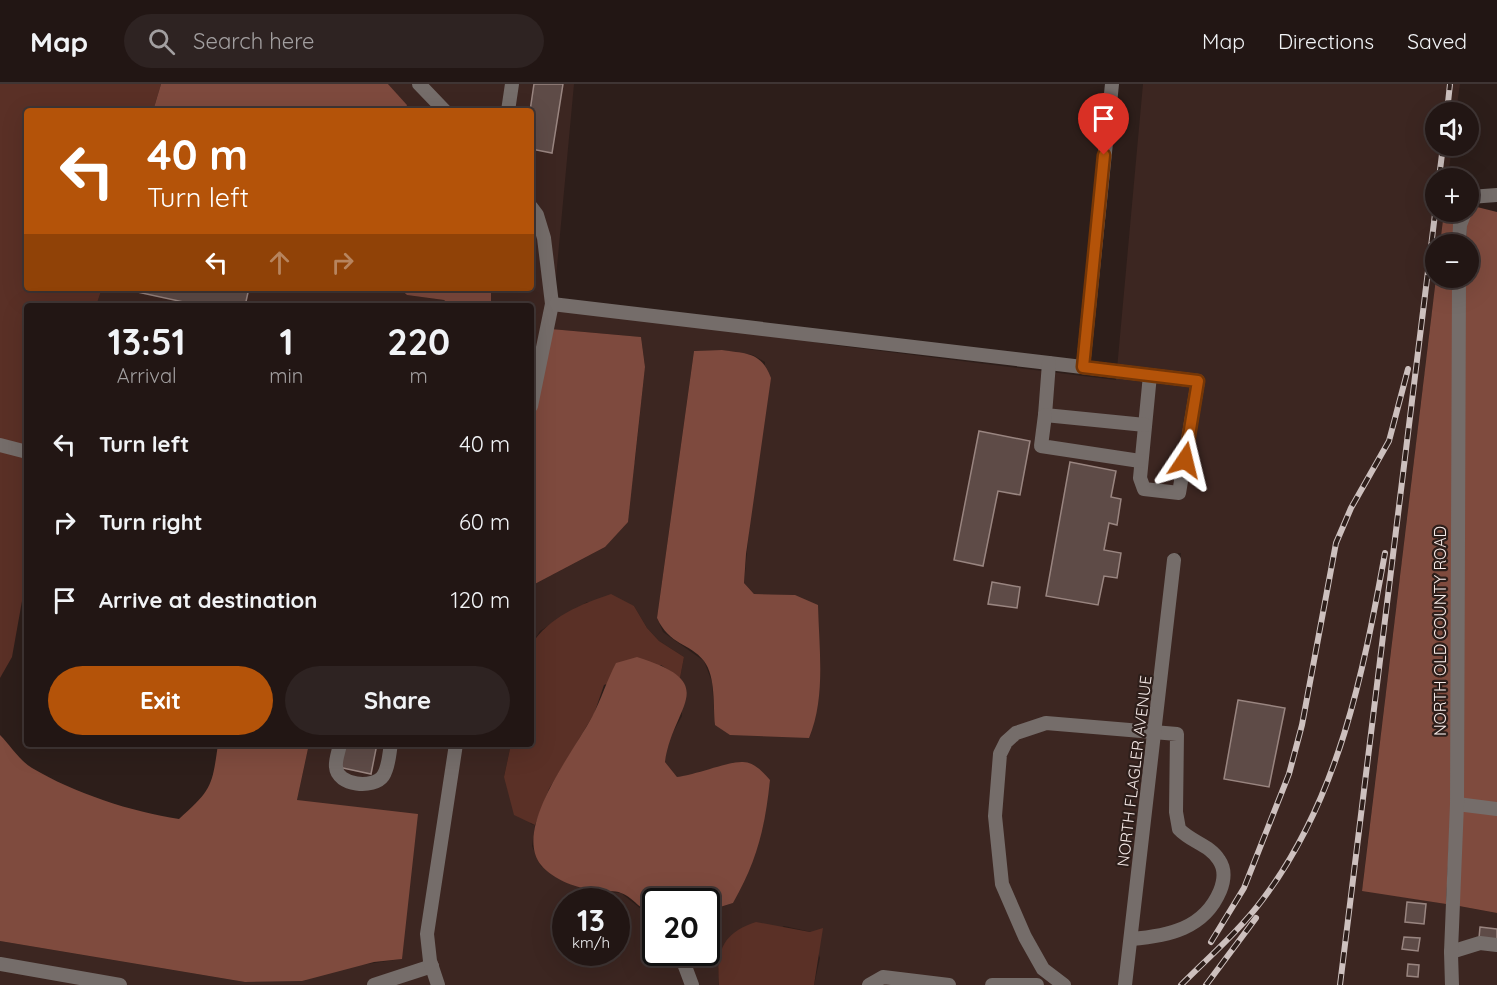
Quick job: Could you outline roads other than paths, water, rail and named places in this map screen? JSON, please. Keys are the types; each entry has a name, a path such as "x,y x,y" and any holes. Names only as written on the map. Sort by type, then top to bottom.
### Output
{"street":[{"path":"419,84 442,108"},
{"path":"508,108 512,84"},
{"path":"1083,367 1112,84"},
{"path":"1479,198 1497,195"},
{"path":"534,211 544,238 552,304 534,391"},
{"name":"NORTH OLD COUNTY ROAD","path":"1452,985 1451,952 1457,804 1459,288"},
{"path":"552,304 1083,367 1150,375 1198,381 1179,493 1144,489 1140,478 1150,375"},
{"path":"1049,363 1041,446 1140,461"},
{"path":"1045,415 1145,425"},
{"path":"0,445 24,451"},
{"name":"NORTH FLAGLER AVENUE","path":"1125,985 1174,560"},
{"path":"1064,985 1043,969 1025,937 1002,884 995,816 1000,754 1006,742 1016,733 1046,723 1177,734 1175,773 1179,829 1213,852 1223,867 1224,879 1207,914 1191,926 1160,936 1131,939"},
{"path":"339,747 336,767 338,774 347,781 371,784 381,779 386,770 390,747"},
{"path":"438,985 432,966 427,934 456,747"},
{"path":"1457,804 1497,809"},
{"path":"1451,952 1480,943 1497,945"},
{"path":"0,964 120,985"},
{"path":"374,985 432,966"},
{"path":"685,966 692,985"},
{"path":"869,985 883,977 949,985"},
{"path":"993,985 1037,985"}],"railway":[{"path":"1448,102 1450,84"},
{"path":"1440,168 1442,156"},
{"path":"1340,985 1434,222"},
{"path":"1211,942 1244,888 1289,774 1302,725 1336,543 1351,508 1389,441 1408,369"},
{"path":"1181,985 1263,899 1289,860 1311,819 1329,777 1357,689 1385,553"},
{"path":"1206,985 1256,918"}]}
